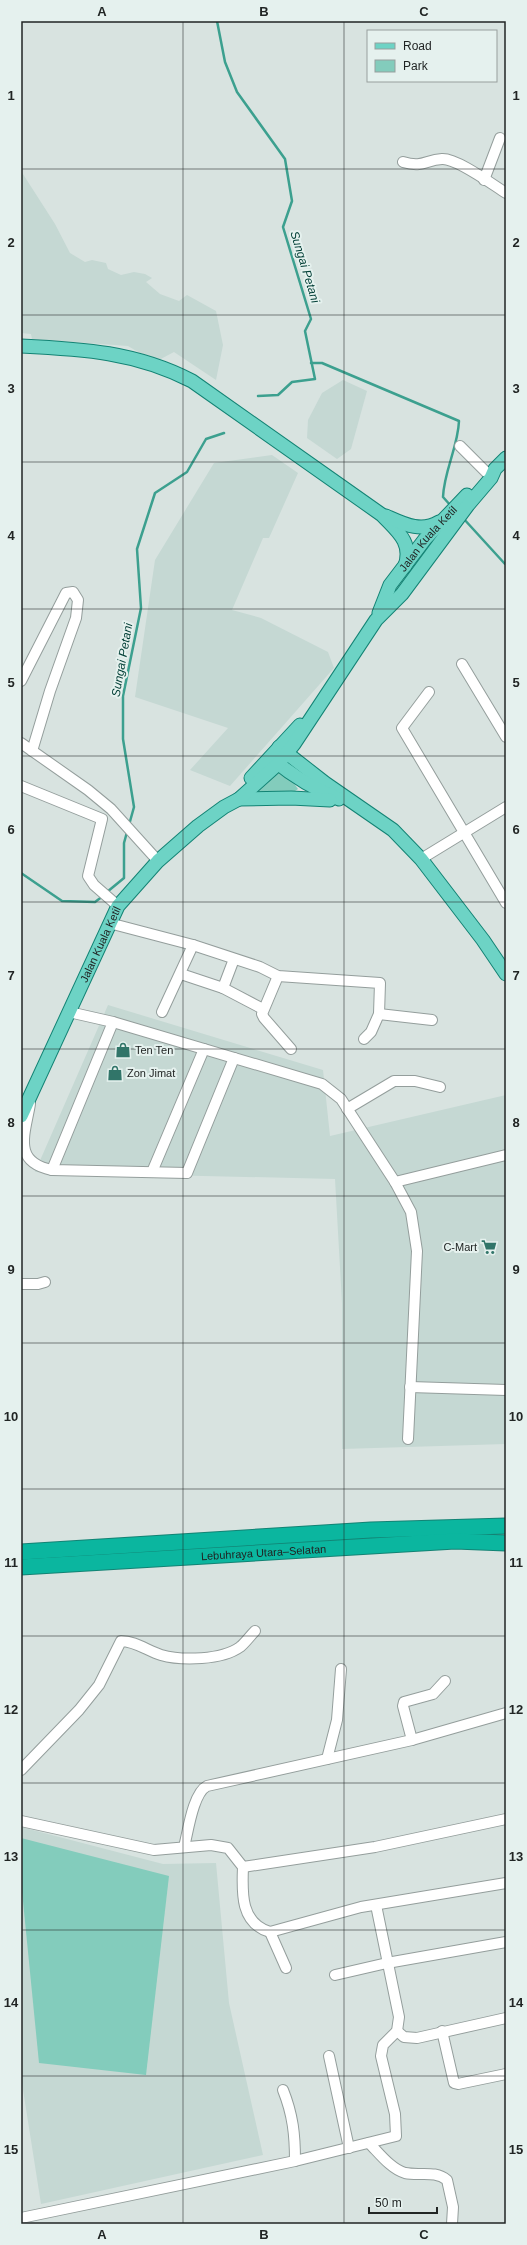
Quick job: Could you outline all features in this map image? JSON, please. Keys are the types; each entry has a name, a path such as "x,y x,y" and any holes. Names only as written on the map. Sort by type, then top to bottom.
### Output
{"highway":[{"name":"Lebuhraya Utara–Selatan","path":"21,1552 371,1530 506,1526"},
{"name":"Lebuhraya Utara–Selatan","path":"21,1567 455,1541 506,1543"}],"main road":[{"path":"21,346 79,349 124,356 143,360 192,381 433,551"},
{"name":"Jalan Kuala Ketil","path":"21,1116 110,923 113,902 158,861 224,807 239,799 274,761 321,704 376,620 390,585 422,543 491,478 491,470 506,458"},
{"path":"399,526 425,528 449,518"},
{"name":"Jalan Kuala Ketil","path":"376,620 402,594 433,551 449,518"},
{"path":"399,526 407,548 408,555 405,566"},
{"path":"283,750 325,783 393,830 421,859 483,940 506,974"},
{"path":"274,761 297,779 319,792 363,809"},
{"name":"Jalan Kuala Ketil","path":"224,807 227,801 274,761"},
{"path":"239,799 291,798 344,801"}],"street":[{"path":"484,180 500,138"},
{"path":"403,162 417,166 443,159 466,167 506,193"},
{"path":"460,446 491,470"},
{"path":"21,681 66,593 73,592 78,600 76,618 50,691 32,751"},
{"path":"462,664 506,737"},
{"path":"429,692 402,728 506,903"},
{"path":"21,743 88,790 114,812 158,861"},
{"path":"22,789 102,819"},
{"path":"421,859 506,807"},
{"path":"113,902 94,885 88,872 102,819 114,812"},
{"path":"110,923 194,945 278,976 380,983 378,1014 371,1032 364,1039"},
{"path":"162,1012 194,945"},
{"path":"223,988 234,959"},
{"path":"181,974 223,988 263,1009"},
{"path":"278,976 263,1009 264,1018 291,1049"},
{"path":"69,1012 113,1022 322,1084 342,1099 396,1182 411,1212 417,1251 408,1439"},
{"path":"378,1014 432,1020"},
{"path":"52,1170 113,1022"},
{"path":"152,1172 204,1049"},
{"path":"31,1094 24,1141 25,1150 30,1161 35,1165 52,1170 187,1172 234,1058"},
{"path":"348,1108 394,1081 415,1081 440,1087"},
{"path":"396,1182 506,1155"},
{"path":"21,1284 38,1284 45,1282"},
{"path":"410,1387 506,1390"},
{"path":"21,1770 79,1710 99,1685 107,1672 116,1648 121,1641 128,1641 162,1655 203,1658 223,1655 240,1647 255,1631"},
{"path":"327,1759 337,1720 341,1669"},
{"path":"412,1740 403,1706 404,1702 433,1694 446,1681"},
{"path":"184,1847 196,1800 203,1788 412,1740 506,1713"},
{"path":"243,1867 375,1847 506,1819"},
{"path":"21,1820 154,1850 211,1845 228,1848 233,1852 243,1867 242,1892 247,1914 255,1924 270,1932 283,1930 346,1910 506,1883"},
{"path":"21,2218 295,2161 396,2136 396,2114 381,2056 383,2045 397,2031 399,2017 376,1905"},
{"path":"270,1932 286,1968"},
{"path":"335,1975 387,1963 506,1942"},
{"path":"397,2031 404,2037 410,2038 506,2018"},
{"path":"442,2031 454,2083 458,2084 506,2074"},
{"path":"329,2056 349,2148"},
{"path":"283,2090 291,2109 295,2128 295,2161"},
{"path":"369,2143 399,2170 406,2173 438,2174 447,2180 452,2207 452,2224"}],"shaded area":[{"path":"21,171 55,224 70,253 85,262 92,260 106,263 108,269 121,275 134,272 145,274 152,278 146,282 160,294 179,301 187,295 216,311 223,345 216,380 174,352 155,362 128,346 32,339 31,334 21,333"},
{"path":"343,380 367,391 351,449 337,459 307,438 308,420 322,393"},
{"path":"272,455 298,473 269,538 263,538 232,610 261,618 328,652 334,668 230,786 190,770 228,728 135,697 155,560 214,463"},
{"path":"108,1005 323,1070 330,1136 506,1095 506,1444 342,1449 342,1303 335,1179 35,1172"},
{"path":"21,1827 163,1864 216,1863 229,2003 263,2155 41,2204 21,2077"}],"green space":[{"path":"278,773 293,782 298,789 292,793 252,796"},
{"path":"21,1838 169,1876 146,2075 39,2063 21,1881"}],"waterway":[{"name":"Sungai Petani","path":"217,21 225,62 237,92 285,159 292,201 283,227 311,319 305,331 315,379 292,382 278,395 258,396"},
{"path":"311,363 322,363 459,421 443,497 451,506"},
{"name":"Sungai Petani","path":"129,825 134,807 123,739 123,696 141,608 137,549 155,493 187,472 206,439 224,433"},
{"path":"463,518 505,564"},
{"name":"Sungai Petani","path":"107,892 124,878 124,843 127,832"},
{"name":"Sungai Petani","path":"21,873 62,901 95,902 103,896"}],"place":[{"name":"Ten Ten","path":"123,1050"},
{"name":"Zon Jimat","path":"115,1073"},
{"name":"C-Mart","path":"489,1247"}]}
